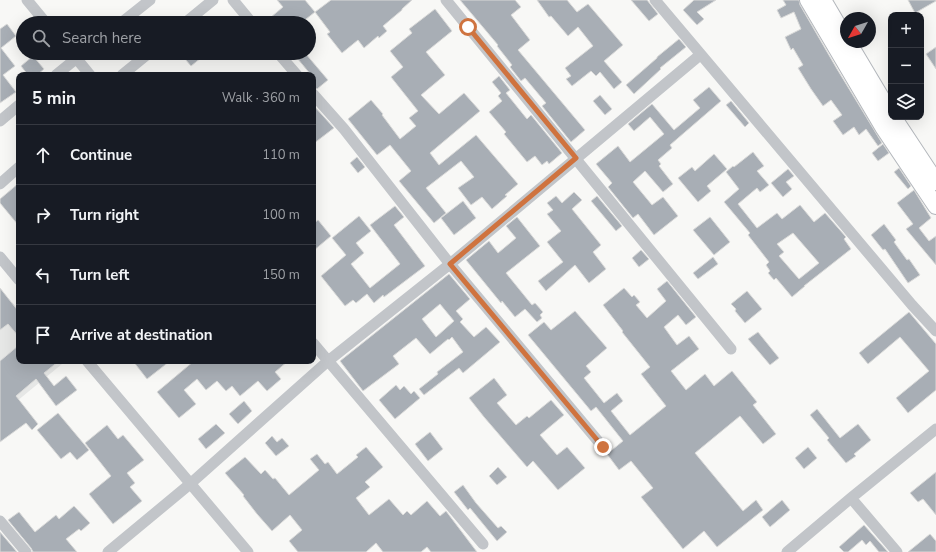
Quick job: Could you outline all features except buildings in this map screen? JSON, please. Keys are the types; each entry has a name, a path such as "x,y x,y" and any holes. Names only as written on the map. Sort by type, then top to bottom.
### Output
{"street":[{"path":"27,0 40,16"},
{"path":"130,16 150,0"},
{"path":"194,16 213,0"},
{"path":"233,0 246,16"},
{"path":"446,0 731,349"},
{"path":"655,0 912,305 936,331"},
{"path":"808,0 884,127 936,206"},
{"path":"823,0 840,29"},
{"path":"852,48 888,109"},
{"path":"108,552 190,484 328,361 450,264 700,55"},
{"path":"59,72 72,60"},
{"path":"80,60 88,72"},
{"path":"126,72 140,60"},
{"path":"284,60 294,72"},
{"path":"316,97 344,130 450,264 603,447"},
{"path":"0,120 16,107"},
{"path":"895,120 936,182"},
{"path":"0,184 16,170"},
{"path":"0,257 16,276"},
{"path":"316,347 483,544"},
{"path":"90,364 248,552"},
{"path":"787,552 936,429"},
{"path":"851,498 897,552"},
{"path":"0,521 26,552"}],"shaded area":[{"path":"12,302 16,307 16,364 62,364 0,415 0,312"}],"route":[{"path":"468,27 576,158 450,264 603,447"}]}
